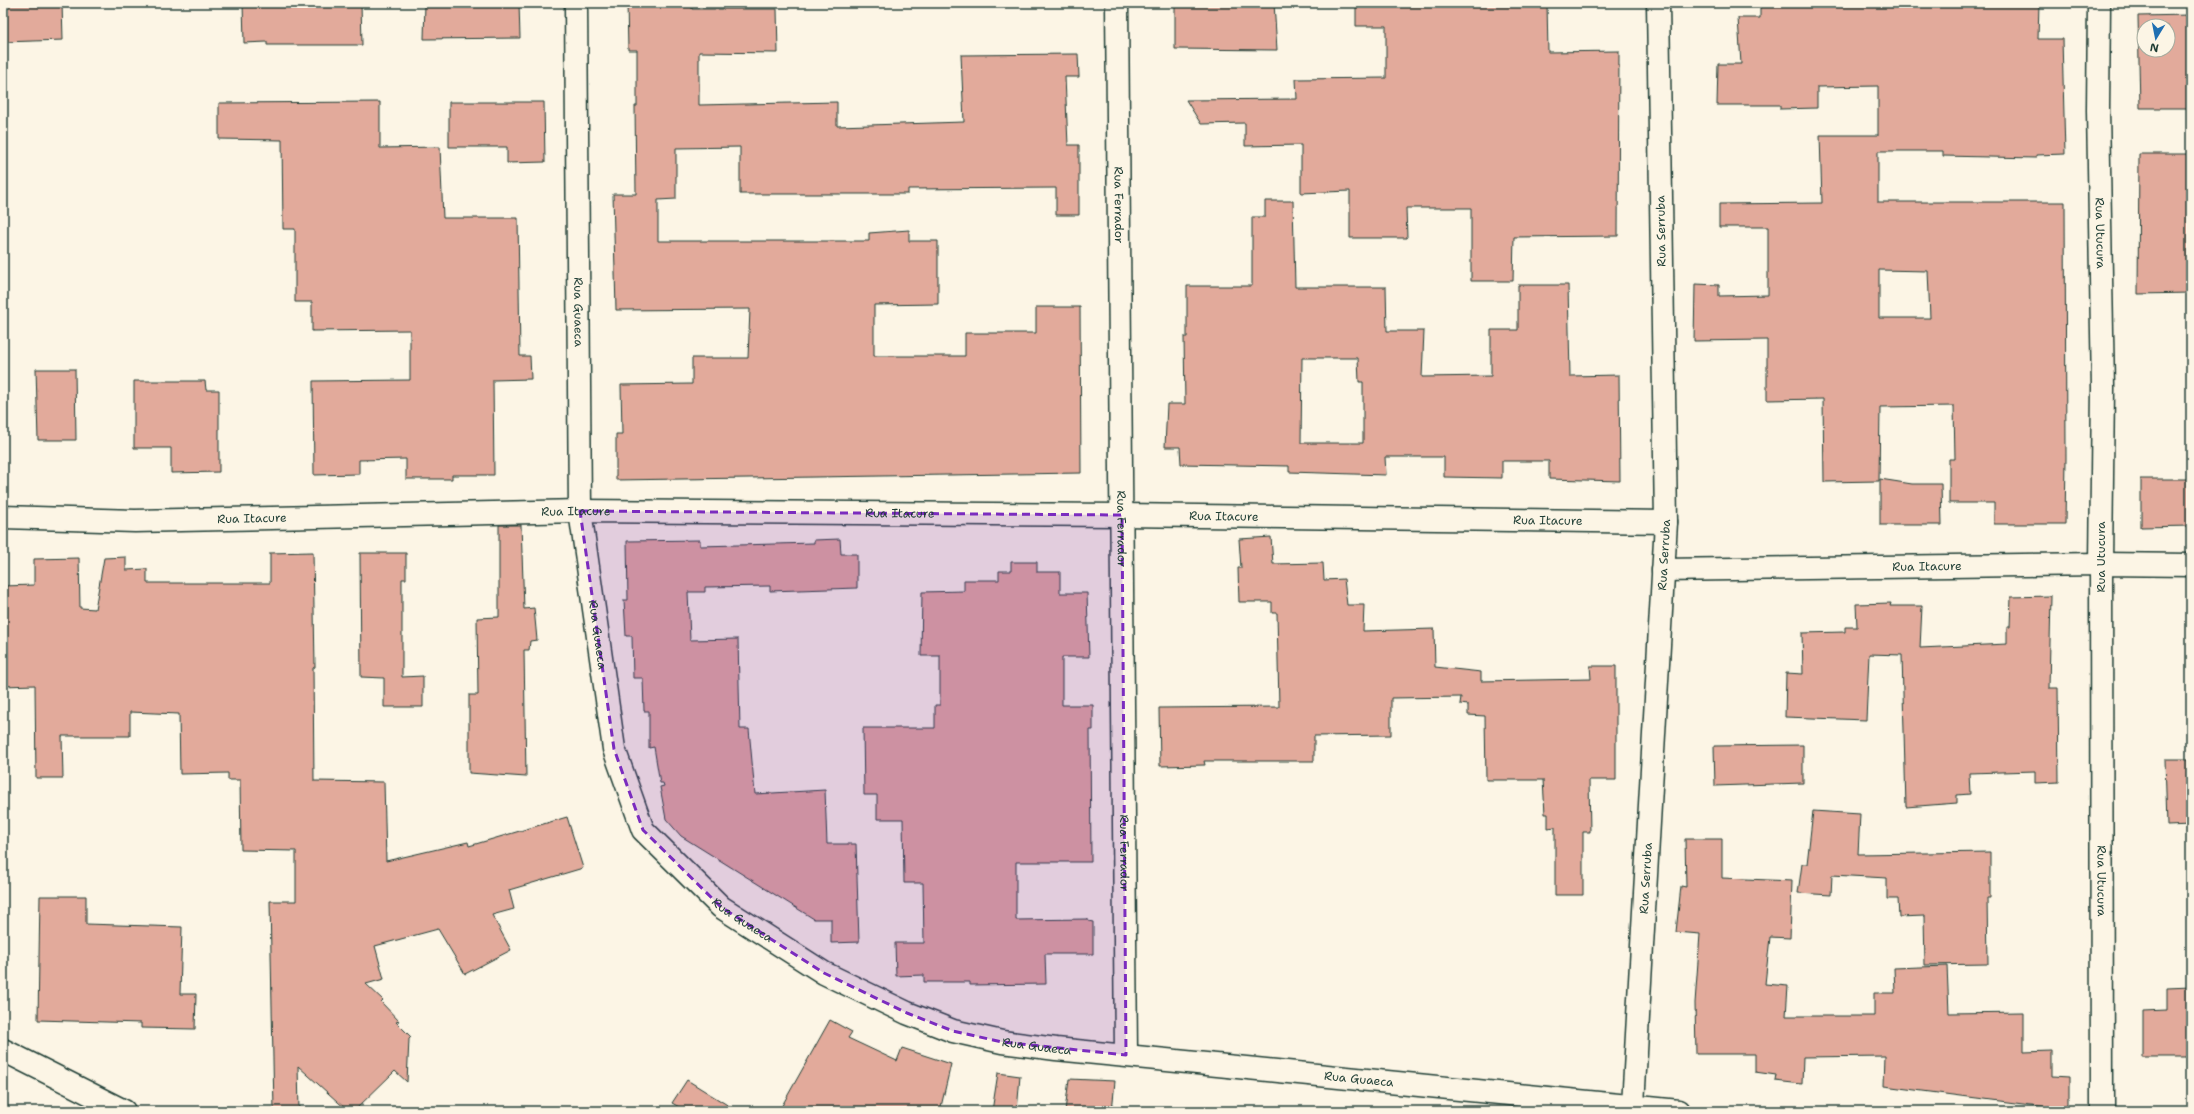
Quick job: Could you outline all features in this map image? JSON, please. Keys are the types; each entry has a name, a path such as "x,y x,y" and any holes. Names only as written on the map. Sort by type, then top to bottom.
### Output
{"street":[{"name":"Rua Guaeca","path":"576,3 580,511 614,749 643,830 721,908 824,973 907,1013 953,1031 1002,1042 1126,1056 1633,1105 1679,1111"},
{"name":"Rua Ferrador","path":"1117,3 1126,1056"},
{"name":"Rua Serruba","path":"1633,1105 1666,522 1658,3"},
{"name":"Rua Utucura","path":"2099,3 2098,110 2103,388 2101,564 2102,1111"},
{"name":"Rua Itacure","path":"3,517 135,521 580,511 1122,515 1666,522"},
{"name":"Rua Itacure","path":"1663,570 2101,564 2191,565"},
{"path":"3,1050 124,1111"}],"highlighted area":[{"path":"580,511 1122,515 1126,1055 1002,1042 953,1031 907,1013 824,973 721,907 643,830 614,749"}],"building":[{"path":"3,3 62,3 63,40 3,42"},
{"path":"243,3 361,3 362,45 267,45 267,42 244,43"},
{"path":"425,3 519,3 520,38 424,39"},
{"path":"627,3 692,3 692,9 777,9 778,53 699,52 699,105 837,102 837,126 964,122 961,55 1078,54 1079,77 1065,77 1068,145 1079,145 1079,215 1056,215 1056,188 908,189 908,194 740,194 740,147 676,148 676,199 658,200 658,241 869,241 869,233 909,230 909,241 938,241 938,304 874,305 874,356 965,356 965,333 1036,333 1036,307 1080,307 1081,473 616,480 616,434 622,434 621,385 692,384 692,358 748,358 750,309 616,310 613,194 636,194 635,106 637,106 637,50 628,50"},
{"path":"1175,3 1274,3 1277,50 1175,49"},
{"path":"1356,3 1427,3 1427,5 1547,4 1548,52 1619,51 1618,236 1514,237 1513,281 1471,281 1471,208 1406,208 1407,238 1350,238 1350,191 1301,193 1301,145 1245,146 1245,123 1201,124 1186,100 1297,99 1296,79 1386,78 1386,26 1356,26"},
{"path":"1760,3 2039,3 2038,39 2062,39 2065,154 2036,155 2036,158 1943,156 1943,151 1878,151 1878,202 2065,202 2065,524 1994,524 1994,503 1949,503 1949,459 1955,459 1954,406 1880,407 1879,481 1824,482 1823,399 1767,400 1767,340 1694,341 1695,284 1719,285 1719,296 1768,295 1768,227 1719,227 1719,204 1822,203 1820,135 1878,135 1878,86 1817,87 1817,108 1780,109 1780,105 1717,105 1718,64 1741,64 1738,18 1760,18","holes":["1879,270 1928,271 1930,318 1879,318"]},
{"path":"2191,15 2191,108 2140,108 2139,58 2176,58 2176,18 2138,18 2138,16"},
{"path":"380,102 380,148 440,147 443,218 518,218 520,356 530,356 531,379 493,380 494,475 452,475 452,479 406,479 406,459 359,460 359,474 314,475 313,381 410,380 410,330 312,331 312,302 295,302 295,229 283,229 282,140 219,139 219,103"},
{"path":"449,102 544,102 545,162 507,163 507,147 449,147"},
{"path":"2139,154 2191,154 2191,293 2138,294"},
{"path":"1265,201 1293,201 1295,287 1386,287 1387,331 1424,331 1422,377 1491,376 1491,330 1518,330 1518,285 1568,285 1570,376 1619,375 1620,481 1549,479 1549,461 1502,461 1502,478 1444,477 1444,457 1385,457 1386,475 1289,472 1289,466 1181,464 1180,447 1165,447 1167,404 1185,404 1184,337 1187,337 1187,286 1252,286 1252,217 1265,217","holes":["1302,358 1358,358 1359,382 1363,382 1363,443 1301,443"]},
{"path":"36,369 75,369 76,440 38,440"},
{"path":"134,381 205,381 206,390 219,390 219,472 171,473 171,448 134,448"},
{"path":"1880,479 1912,484 1941,484 1942,525 1880,525"},
{"path":"2141,479 2191,479 2191,526 2141,527"},
{"path":"499,525 521,525 524,609 534,608 537,640 530,641 529,650 524,650 526,777 469,773 469,695 478,695 477,618 499,617"},
{"path":"1271,537 1273,564 1323,563 1324,580 1344,579 1347,605 1364,605 1363,631 1434,629 1435,667 1481,672 1481,681 1591,679 1590,666 1616,666 1616,780 1589,780 1590,832 1583,832 1583,895 1555,895 1555,827 1548,828 1548,814 1545,814 1543,780 1486,780 1485,716 1468,715 1468,705 1460,704 1461,697 1391,698 1391,735 1314,736 1314,761 1204,761 1205,765 1160,766 1159,708 1279,707 1277,613 1272,613 1272,602 1239,602 1238,568 1241,568 1239,539"},
{"path":"840,539 841,554 857,554 857,588 770,591 770,586 705,587 705,592 688,592 690,640 738,639 740,729 749,729 755,794 825,790 827,844 856,844 859,942 831,943 831,919 814,919 681,836 666,819 660,787 664,786 663,783 660,783 654,747 649,748 649,711 644,711 643,678 633,678 632,636 626,636 624,600 628,600 627,541 700,540 700,546 814,543 814,540"},
{"path":"313,552 315,667 313,668 314,781 384,782 386,861 468,842 469,846 567,817 583,868 509,890 514,909 492,915 511,950 465,974 438,929 375,946 384,979 366,984 383,1000 381,1002 399,1021 396,1022 411,1037 409,1039 407,1082 395,1071 354,1111 348,1111 298,1066 299,1111 274,1111 270,901 296,901 296,851 241,850 240,780 228,780 228,773 180,774 179,714 130,712 130,736 62,736 63,778 36,778 35,685 3,686 3,586 34,585 34,559 79,558 80,608 95,609 104,558 126,557 126,570 147,569 147,583 270,583 270,553"},
{"path":"360,553 406,553 406,579 402,579 402,677 423,676 423,707 384,707 384,678 361,677"},
{"path":"1011,562 1037,562 1037,572 1060,572 1060,593 1087,593 1089,657 1062,657 1062,705 1093,705 1093,730 1090,730 1091,862 1016,862 1016,920 1088,919 1088,921 1093,922 1093,954 1045,954 1046,984 970,985 970,982 924,982 924,975 896,976 895,943 924,943 923,883 904,883 903,819 877,819 877,795 864,795 863,728 935,728 935,705 940,705 940,656 921,656 922,592 964,591 964,580 999,580 999,571 1011,571"},
{"path":"2051,596 2049,688 2058,688 2059,782 2035,783 2035,771 1969,773 1970,794 1957,795 1957,803 1906,807 1902,655 1869,654 1866,720 1785,717 1786,673 1803,674 1802,633 1845,632 1845,627 1857,627 1856,604 1891,603 1890,606 1922,606 1920,648 2007,644 2007,627 2010,627 2011,597"},
{"path":"1803,745 1803,783 1715,786 1714,746"},
{"path":"2165,759 2191,759 2191,825 2167,826"},
{"path":"1813,811 1860,814 1858,854 1990,852 1990,898 1987,898 1988,964 1925,965 1924,916 1899,917 1898,899 1887,899 1887,878 1832,875 1831,895 1798,893 1802,864 1807,864"},
{"path":"1685,839 1722,839 1722,878 1792,881 1790,938 1770,937 1765,984 1788,986 1786,1016 1874,1016 1874,993 1895,993 1894,968 1947,966 1949,1013 2024,1012 2024,1052 2052,1051 2052,1076 2069,1077 2069,1107 2046,1107 1884,1086 1885,1056 1803,1057 1802,1084 1775,1081 1776,1075 1755,1072 1755,1054 1696,1054 1695,1003 1700,934 1676,932 1681,886 1686,887"},
{"path":"40,896 86,896 86,924 182,927 180,994 196,994 195,1029 141,1028 141,1023 38,1020"},
{"path":"2191,987 2191,1057 2143,1057 2143,1011 2167,1010 2167,988"},
{"path":"830,1020 852,1032 848,1038 897,1061 902,1048 951,1064 940,1111 779,1111"},
{"path":"998,1073 1020,1076 1017,1111 992,1111"},
{"path":"1069,1079 1115,1081 1112,1111 1065,1111"},
{"path":"687,1080 737,1111 686,1111 672,1103"}]}
